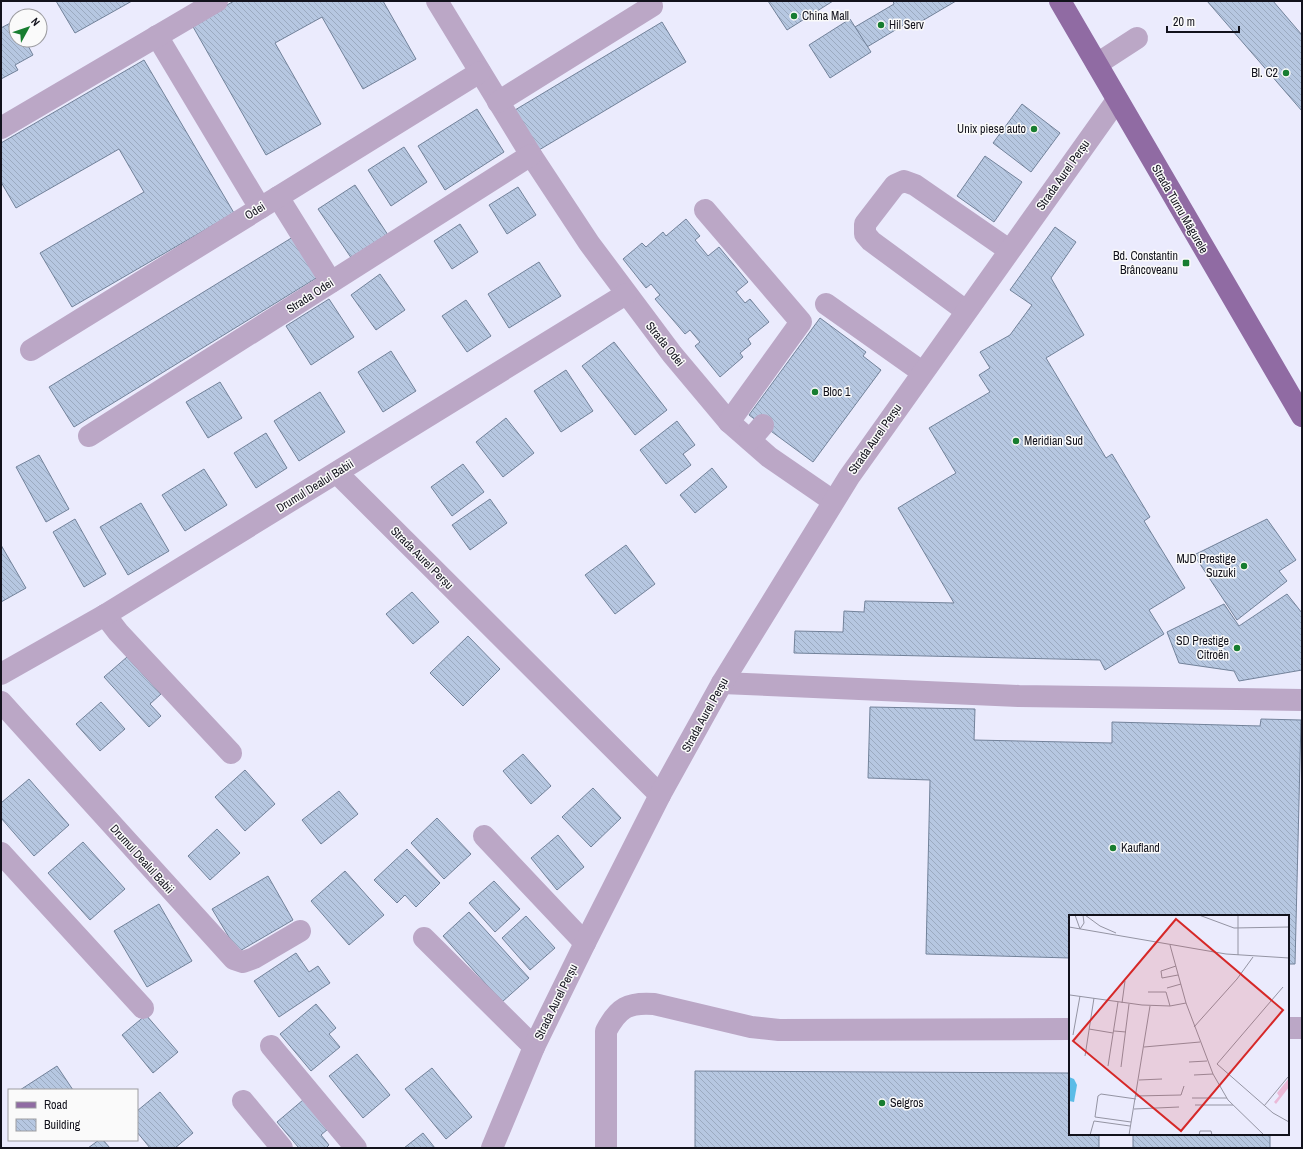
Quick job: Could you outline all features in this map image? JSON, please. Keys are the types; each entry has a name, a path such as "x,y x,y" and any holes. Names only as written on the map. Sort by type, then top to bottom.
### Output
{"main road":[{"name":"Strada Turnu Măgurele","path":"1060,1 1302,416"}],"street":[{"path":"1,128 217,1"},
{"name":"Strada Odei","path":"437,1 531,155 589,243 672,354 729,422 756,432 795,477 833,501"},
{"path":"498,102 652,6"},
{"path":"157,36 269,202 331,282"},
{"path":"1096,64 1137,38"},
{"name":"Odei","path":"31,350 480,72"},
{"name":"Strada Aurel Perșu","path":"492,1148 534,1047 585,943 660,795 722,683 833,501 922,372 1117,100"},
{"name":"Strada Odei","path":"88,436 531,155"},
{"path":"966,311 871,241 865,234 865,224 894,185 904,181 915,185 1009,250"},
{"path":"705,210 801,322 729,422"},
{"name":"Drumul Dealul Babii","path":"1,674 106,615 626,294"},
{"path":"826,304 922,372"},
{"name":"Strada Aurel Perșu","path":"337,472 660,795"},
{"path":"106,615 118,632 231,753"},
{"path":"722,683 1012,696 1302,700"},
{"name":"Drumul Dealul Babii","path":"1,702 234,959 243,962 254,958 300,931"},
{"path":"484,836 585,943"},
{"path":"1,853 143,1008"},
{"path":"424,938 534,1047"},
{"path":"606,1148 606,1031 613,1018 624,1008 637,1002 654,1004 751,1027 779,1030 1069,1029"},
{"path":"1289,1028 1302,1028"},
{"path":"271,1046 356,1148"},
{"path":"243,1101 282,1148"}],"building":[{"path":"56,1 132,1 75,33"},
{"path":"234,1 383,1 416,59 363,89 322,17 275,43 321,124 266,155 192,25"},
{"name":"China Mall","path":"768,1 833,1 787,30"},
{"name":"Hil Serv","path":"893,1 956,1 910,28 907,23 867,47 855,27 894,4"},
{"name":"Bl. C2","path":"1207,1 1273,1 1302,35 1302,111"},
{"path":"850,19 871,52 830,78 809,45"},
{"path":"662,22 686,62 539,150 515,110"},
{"path":"8,24 8,48 29,48 33,55 15,65 18,70 1,79 1,28"},
{"path":"144,60 234,213 72,307 40,253 144,192 119,149 16,208 1,182 1,143"},
{"path":"1022,104 1060,133 1031,172 993,143"},
{"path":"477,109 504,152 445,190 418,146"},
{"path":"404,147 427,182 391,206 368,170"},
{"path":"985,156 1022,182 994,222 957,196"},
{"path":"355,185 388,235 352,259 318,209"},
{"path":"518,187 536,215 507,234 489,205"},
{"path":"686,219 700,236 695,240 708,256 719,247 748,282 736,292 745,303 750,299 769,322 748,339 751,344 740,353 743,357 720,377 695,346 700,342 690,330 685,334 655,299 660,295 651,284 646,288 623,259 642,243 646,247 663,232 666,236"},
{"path":"460,224 478,252 452,269 434,241"},
{"name":"Meridian Sud","path":"1055,227 1076,242 1051,278 1084,335 1046,358 1106,458 1112,454 1150,517 1144,521 1185,588 1149,610 1164,634 1105,670 1100,660 794,653 795,631 843,632 844,611 864,612 865,601 954,603 898,508 956,473 929,428 990,392 979,375 990,368 980,352 1010,335 1032,305 1010,290"},
{"path":"293,237 318,277 74,427 49,387"},
{"path":"539,262 561,296 509,328 488,294"},
{"path":"380,274 405,310 376,330 351,295"},
{"path":"329,299 354,337 311,365 286,326"},
{"path":"466,300 491,336 467,352 442,316"},
{"name":"Bloc 1","path":"820,318 866,352 863,356 881,370 813,462 749,415"},
{"path":"614,342 667,410 635,435 582,366"},
{"path":"391,351 416,391 383,412 358,372"},
{"path":"566,370 593,411 561,432 534,391"},
{"path":"220,382 242,418 208,438 186,402"},
{"path":"320,392 345,432 299,461 274,421"},
{"path":"506,418 534,453 503,477 476,442"},
{"path":"677,421 695,445 683,454 691,465 666,484 640,450"},
{"path":"266,433 287,468 256,488 234,453"},
{"path":"39,455 69,509 46,522 16,467"},
{"path":"463,464 484,492 452,516 431,487"},
{"path":"712,468 727,487 695,513 680,495"},
{"path":"204,469 227,505 185,531 162,495"},
{"path":"490,499 507,523 470,550 452,525"},
{"path":"141,503 169,551 128,575 100,527"},
{"path":"75,519 106,574 84,587 53,532"},
{"name":"MJD Prestige Suzuki","path":"1267,519 1296,560 1279,571 1287,581 1237,620 1194,555"},
{"path":"1,545 26,588 1,602"},
{"path":"626,545 655,584 615,614 585,575"},
{"path":"412,592 439,622 413,644 386,614"},
{"name":"SD Prestige Citroën","path":"1287,594 1302,613 1302,670 1239,681 1234,671 1179,663 1167,632 1224,604 1239,626"},
{"path":"468,636 500,669 463,706 430,673"},
{"path":"127,657 161,694 150,704 161,716 149,727 104,677"},
{"path":"101,702 125,729 100,751 76,724"},
{"name":"Kaufland","path":"870,707 975,709 974,740 1112,743 1112,722 1260,726 1261,719 1301,720 1295,964 1289,964 1289,915 1069,915 1069,958 926,954 930,780 868,778"},
{"path":"523,754 551,786 531,804 503,771"},
{"path":"245,770 275,804 245,831 215,797"},
{"path":"29,779 69,825 34,856 1,818 1,803"},
{"path":"593,788 621,818 591,847 562,817"},
{"path":"339,791 358,814 321,844 302,820"},
{"path":"437,818 471,854 444,879 411,843"},
{"path":"217,829 240,853 210,880 188,856"},
{"path":"558,835 584,867 557,890 531,858"},
{"path":"83,842 125,889 90,920 48,873"},
{"path":"407,849 440,883 416,907 405,895 397,903 374,880"},
{"path":"345,871 384,915 349,945 311,901"},
{"path":"268,876 293,920 238,952 212,909"},
{"path":"494,881 520,909 495,932 469,903"},
{"path":"159,904 192,961 147,987 114,931"},
{"path":"469,912 529,978 502,1002 443,936"},
{"path":"526,916 555,948 530,970 502,938"},
{"path":"296,953 309,972 318,966 330,983 279,1017 254,981"},
{"path":"316,1004 336,1028 329,1034 340,1047 311,1071 280,1034"},
{"path":"146,1015 178,1052 153,1073 122,1035"},
{"path":"357,1054 390,1095 363,1118 329,1076"},
{"path":"57,1066 72,1089 22,1089"},
{"path":"432,1068 472,1117 446,1139 405,1089"},
{"name":"Selgros","path":"695,1071 1069,1073 1069,1135 1099,1135 1099,1148 695,1148"},
{"path":"160,1092 193,1133 175,1148 150,1148 138,1133 138,1110"},
{"path":"303,1100 328,1129 321,1135 329,1145 326,1148 299,1148 277,1122"},
{"path":"423,1133 435,1148 404,1148"},
{"path":"1133,1135 1270,1135 1270,1148 1133,1148"},
{"path":"98,1141 104,1141 110,1148 88,1148"}],"place":[{"name":"China Mall","path":"794,16"},
{"name":"Hil Serv","path":"881,25"},
{"name":"Bl. C2","path":"1286,73"},
{"name":"Unix piese auto","path":"1034,129"},
{"name":"Bd. Constantin Brâncoveanu","path":"1186,263"},
{"name":"Bloc 1","path":"815,392"},
{"name":"Meridian Sud","path":"1016,441"},
{"name":"MJD Prestige Suzuki","path":"1244,566"},
{"name":"SD Prestige Citroën","path":"1237,648"},
{"name":"Kaufland","path":"1113,848"},
{"name":"Selgros","path":"882,1103"}]}
